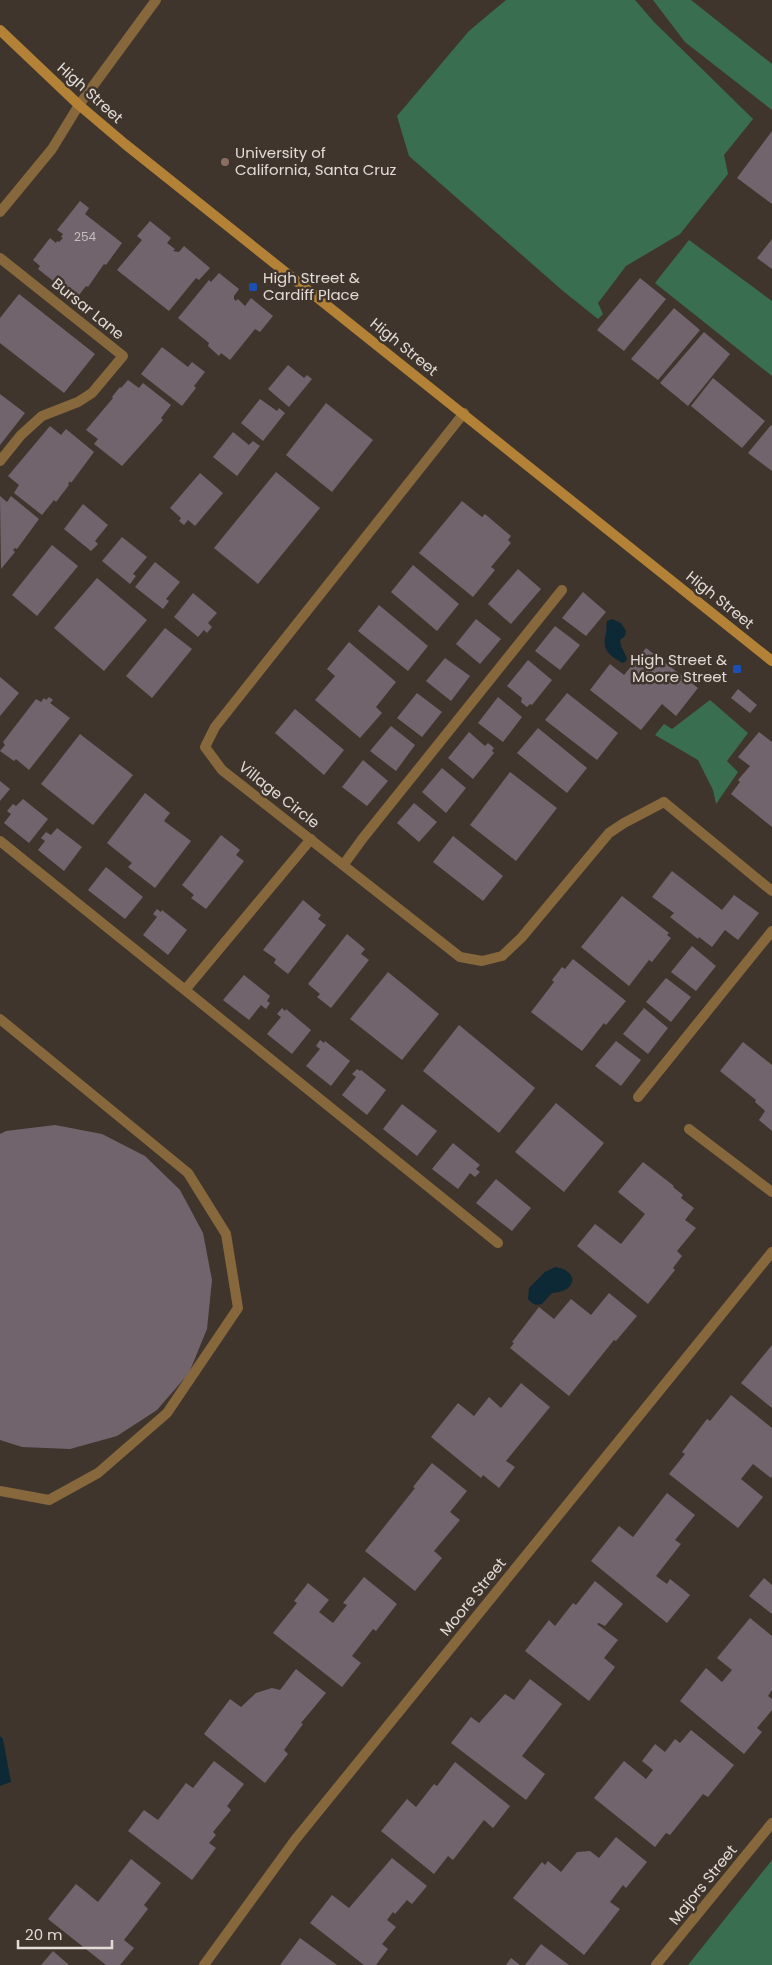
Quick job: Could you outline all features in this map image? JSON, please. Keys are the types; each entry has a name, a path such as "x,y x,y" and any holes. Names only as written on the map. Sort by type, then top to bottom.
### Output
{"main road":[{"name":"High Street","path":"0,30 79,105 141,156 464,413 772,662"}],"street":[{"path":"0,212 52,148 79,105 156,0"},
{"name":"Bursar Lane","path":"0,258 122,356 92,393 78,402 42,416 21,435 0,461"},
{"name":"Village Circle","path":"464,413 215,727 205,747 222,770 460,957 482,961 502,956 522,937 609,833 664,802 772,891"},
{"path":"344,864 362,838 562,590"},
{"path":"185,990 311,839"},
{"path":"0,841 498,1243"},
{"path":"638,1097 772,931"},
{"path":"0,1019 188,1173 226,1234 238,1308 167,1413 98,1473 49,1500 0,1491"},
{"path":"689,1129 772,1192"},
{"name":"Moore Street","path":"204,1965 295,1840 772,1252"},
{"name":"Majors Street","path":"656,1965 772,1823"}],"green space":[{"path":"506,0 635,0 654,22 753,119 724,155 728,174 680,234 626,266 598,303 603,314 598,319 563,291 409,156 397,116 469,31"},
{"path":"653,0 691,0 772,64 772,110 685,42"},
{"path":"689,240 772,301 772,376 655,283"},
{"path":"710,700 748,733 727,761 738,772 716,804 713,790 698,760 655,735 664,724 672,729"},
{"path":"772,1860 772,1965 688,1965"}],"water":[{"path":"612,619 621,623 626,631 625,636 620,640 627,658 622,663 605,648 607,621"},
{"path":"555,1267 568,1272 571,1276 571,1285 561,1292 552,1293 542,1304 533,1303 528,1299 529,1288 545,1272"},
{"path":"0,1736 3,1739 11,1782 0,1786"}],"building":[{"path":"772,131 772,204 737,178"},
{"path":"80,201 89,208 85,214 122,243 88,287 86,286 76,299 38,269 40,266 33,260 50,238 56,243 63,238 61,237 63,234 57,230"},
{"path":"150,221 171,238 167,243 175,249 173,251 179,252 184,246 210,268 199,280 196,278 169,311 117,270 142,240 137,236"},
{"path":"772,239 772,269 757,258"},
{"path":"219,273 239,289 234,296 236,301 238,299 245,306 251,298 273,316 260,332 255,329 230,360 221,353 219,356 208,346 209,343 178,318 209,280 211,282"},
{"path":"640,278 666,299 624,351 597,330"},
{"path":"19,294 95,354 64,393 0,343 0,318"},
{"path":"674,308 700,330 658,380 631,359"},
{"path":"704,332 730,354 688,406 660,383"},
{"path":"162,347 188,367 192,362 205,372 194,386 196,388 182,406 141,374"},
{"path":"288,365 304,378 307,375 312,379 289,407 268,389"},
{"path":"713,378 765,421 742,448 691,406"},
{"path":"128,380 139,388 143,383 171,405 161,418 163,420 122,466 94,444 98,439 86,430 120,387"},
{"path":"0,394 25,413 0,445"},
{"path":"260,399 277,411 279,408 285,413 263,441 241,423"},
{"path":"326,403 373,440 332,492 286,455"},
{"path":"50,426 61,435 66,429 94,452 71,483 70,481 56,502 54,500 42,515 14,493 19,485 8,476"},
{"path":"772,426 772,471 748,453"},
{"path":"233,432 249,445 253,441 260,446 237,476 213,457"},
{"path":"276,472 320,508 258,584 214,548"},
{"path":"200,473 223,493 195,526 188,520 184,525 179,521 181,518 170,508"},
{"path":"0,496 7,502 11,496 39,519 17,549 13,550 15,552 1,569"},
{"path":"462,501 482,517 485,514 511,536 508,540 511,543 491,567 495,570 473,597 419,553"},
{"path":"83,504 108,525 95,541 98,544 91,551 64,529"},
{"path":"122,537 147,557 133,574 136,576 130,584 102,561"},
{"path":"52,545 78,566 37,616 12,595"},
{"path":"155,562 180,582 166,599 169,601 163,609 135,587"},
{"path":"413,565 459,604 437,631 391,592"},
{"path":"518,569 541,589 511,624 488,604"},
{"path":"97,578 147,620 104,671 54,628"},
{"path":"583,592 606,612 586,636 562,618"},
{"path":"193,593 217,613 208,623 212,627 207,633 204,630 198,637 174,617"},
{"path":"379,605 428,646 408,671 358,631"},
{"path":"476,619 501,639 480,664 456,644"},
{"path":"555,626 580,645 560,670 535,651"},
{"path":"165,628 192,649 152,698 126,676"},
{"path":"349,642 396,682 376,707 382,713 360,738 315,700 335,676 327,669"},
{"path":"646,648 698,688 676,716 662,704 641,730 590,690 610,664 624,675"},
{"path":"445,658 470,676 451,701 426,681"},
{"path":"528,660 552,680 532,705 530,704 527,707 521,702 522,698 507,686"},
{"path":"0,677 19,693 0,716"},
{"path":"738,689 757,705 750,713 731,698"},
{"path":"417,693 442,712 422,737 397,718"},
{"path":"567,693 618,733 597,760 545,720"},
{"path":"49,697 53,700 50,703 70,718 29,770 16,759 14,761 0,751 5,745 3,742 36,699 41,702 44,698 46,700"},
{"path":"498,697 522,717 503,742 478,723"},
{"path":"295,709 344,750 324,775 275,733"},
{"path":"391,726 415,745 396,771 370,751"},
{"path":"538,728 587,768 567,793 517,753"},
{"path":"469,732 485,746 488,743 494,748 492,751 494,753 473,779 448,758"},
{"path":"759,732 772,742 772,827 731,794 740,782 738,780 750,766 738,757"},
{"path":"80,734 133,775 93,825 41,784"},
{"path":"363,760 388,781 367,806 342,787"},
{"path":"442,768 466,788 446,813 422,792"},
{"path":"510,772 557,808 516,861 470,825"},
{"path":"0,781 10,789 0,801"},
{"path":"145,793 170,813 164,821 191,841 155,888 128,867 132,863 107,843"},
{"path":"23,799 48,819 29,843 4,823 11,814 7,811 13,804 16,806"},
{"path":"414,803 437,822 419,842 397,823"},
{"path":"57,828 82,847 64,871 38,850 45,841 41,838 46,832 51,835"},
{"path":"221,835 240,850 236,855 244,861 206,909 191,898 194,895 182,885"},
{"path":"453,836 503,876 483,901 433,862"},
{"path":"106,867 143,897 125,919 88,890"},
{"path":"672,871 722,910 734,895 759,913 738,940 725,930 712,947 699,937 698,939 670,917 674,913 652,897"},
{"path":"622,896 669,933 667,935 671,938 652,962 649,960 629,986 581,947"},
{"path":"303,900 321,915 318,919 326,925 288,974 274,963 276,959 263,950"},
{"path":"157,909 161,912 162,910 187,930 168,955 143,935 157,917 153,914"},
{"path":"347,934 365,949 361,954 369,960 331,1008 317,997 320,994 308,984"},
{"path":"692,946 716,966 696,991 671,972"},
{"path":"573,959 626,1001 606,1025 604,1023 582,1051 531,1012 554,982 552,980 562,967 565,969"},
{"path":"388,972 439,1014 402,1060 350,1019"},
{"path":"244,975 270,996 267,1001 270,1003 266,1009 261,1005 249,1020 223,1000"},
{"path":"666,978 691,997 671,1022 646,1002"},
{"path":"282,1008 285,1011 286,1009 311,1030 292,1054 267,1034 281,1017 277,1014"},
{"path":"644,1008 668,1028 648,1054 623,1034"},
{"path":"459,1025 535,1088 499,1133 423,1071"},
{"path":"320,1040 324,1043 325,1041 350,1061 331,1086 306,1066 320,1049 316,1046"},
{"path":"616,1041 641,1060 621,1086 595,1066"},
{"path":"743,1042 772,1065 772,1131 759,1120 765,1111 755,1102 756,1100 720,1071"},
{"path":"357,1069 361,1070 386,1090 367,1115 342,1095 356,1077 352,1074"},
{"path":"556,1103 604,1143 564,1192 515,1152"},
{"path":"402,1104 437,1131 417,1156 383,1129"},
{"path":"55,1125 102,1134 145,1156 180,1190 203,1233 212,1280 207,1329 189,1373 157,1410 117,1436 70,1449 22,1447 0,1440 0,1134 6,1131"},
{"path":"453,1143 480,1165 476,1169 480,1172 475,1177 470,1173 458,1189 432,1169"},
{"path":"643,1162 674,1186 683,1195 681,1198 694,1208 685,1220 696,1228 677,1251 682,1256 673,1268 675,1270 648,1304 577,1246 595,1224 621,1244 645,1214 618,1192"},
{"path":"496,1179 531,1208 512,1231 476,1203"},
{"path":"609,1293 637,1316 616,1341 614,1340 569,1396 510,1348 514,1343 512,1342 539,1307 554,1319 571,1299 591,1315"},
{"path":"772,1345 772,1408 741,1383"},
{"path":"521,1383 550,1407 506,1461 515,1467 499,1488 483,1475 481,1478 431,1437 458,1403 474,1416 489,1397 501,1408"},
{"path":"731,1395 772,1428 772,1476 771,1478 753,1464 741,1479 763,1497 738,1528 669,1474 685,1454 682,1452 707,1419 710,1421"},
{"path":"432,1463 467,1491 450,1512 460,1520 434,1551 442,1558 415,1591 365,1551 415,1488 413,1487"},
{"path":"667,1493 695,1515 675,1540 681,1544 656,1576 667,1584 670,1579 690,1595 667,1623 591,1561 619,1526 633,1537"},
{"path":"364,1577 397,1604 376,1631 373,1629 352,1656 361,1663 342,1687 273,1633 297,1603 294,1601 308,1583 329,1600 319,1612 333,1623 347,1605 343,1603"},
{"path":"764,1578 772,1585 772,1614 749,1596"},
{"path":"595,1581 623,1604 605,1626 597,1624 618,1640 604,1658 615,1667 589,1701 525,1651 549,1620 555,1626 573,1603 576,1605"},
{"path":"750,1618 772,1636 772,1690 768,1696 772,1699 772,1710 757,1728 762,1732 744,1754 680,1701 706,1668 722,1682 732,1670 717,1658"},
{"path":"296,1669 326,1693 301,1723 303,1724 284,1750 288,1754 265,1783 204,1734 230,1699 241,1707 256,1693 272,1688 280,1690"},
{"path":"530,1679 562,1704 522,1756 545,1774 526,1800 451,1743 471,1717 479,1723 505,1694 514,1700"},
{"path":"691,1730 734,1765 708,1797 703,1794 670,1835 666,1833 655,1847 594,1798 624,1761 646,1779 653,1770 642,1761 655,1744 665,1752 675,1739 680,1743"},
{"path":"214,1761 244,1784 227,1806 231,1810 213,1832 216,1835 209,1843 216,1848 192,1880 128,1831 144,1810 158,1820 186,1783 193,1788"},
{"path":"455,1762 510,1806 493,1828 484,1820 453,1860 448,1856 434,1874 381,1831 407,1799 416,1807 434,1784 437,1786"},
{"path":"616,1837 647,1862 626,1888 623,1885 610,1902 620,1909 584,1955 513,1898 542,1862 545,1865 548,1861 561,1872 577,1852 590,1851 599,1858"},
{"path":"392,1858 427,1886 412,1904 407,1900 395,1914 393,1912 387,1920 396,1927 382,1944 388,1949 376,1965 364,1965 310,1923 332,1895 349,1908"},
{"path":"131,1859 161,1883 144,1905 148,1909 124,1940 134,1948 120,1965 106,1965 48,1919 76,1884 98,1902"},
{"path":"300,1938 337,1965 280,1965"},
{"path":"541,1944 569,1965 525,1965"},
{"path":"53,1951 69,1965 41,1965"},
{"path":"511,1958 520,1965 506,1965"}],"place":[{"name":"University of California, Santa Cruz","path":"225,162"},
{"name":"High Street & Cardiff Place","path":"253,287"},
{"name":"High Street & Moore Street","path":"737,669"}]}
